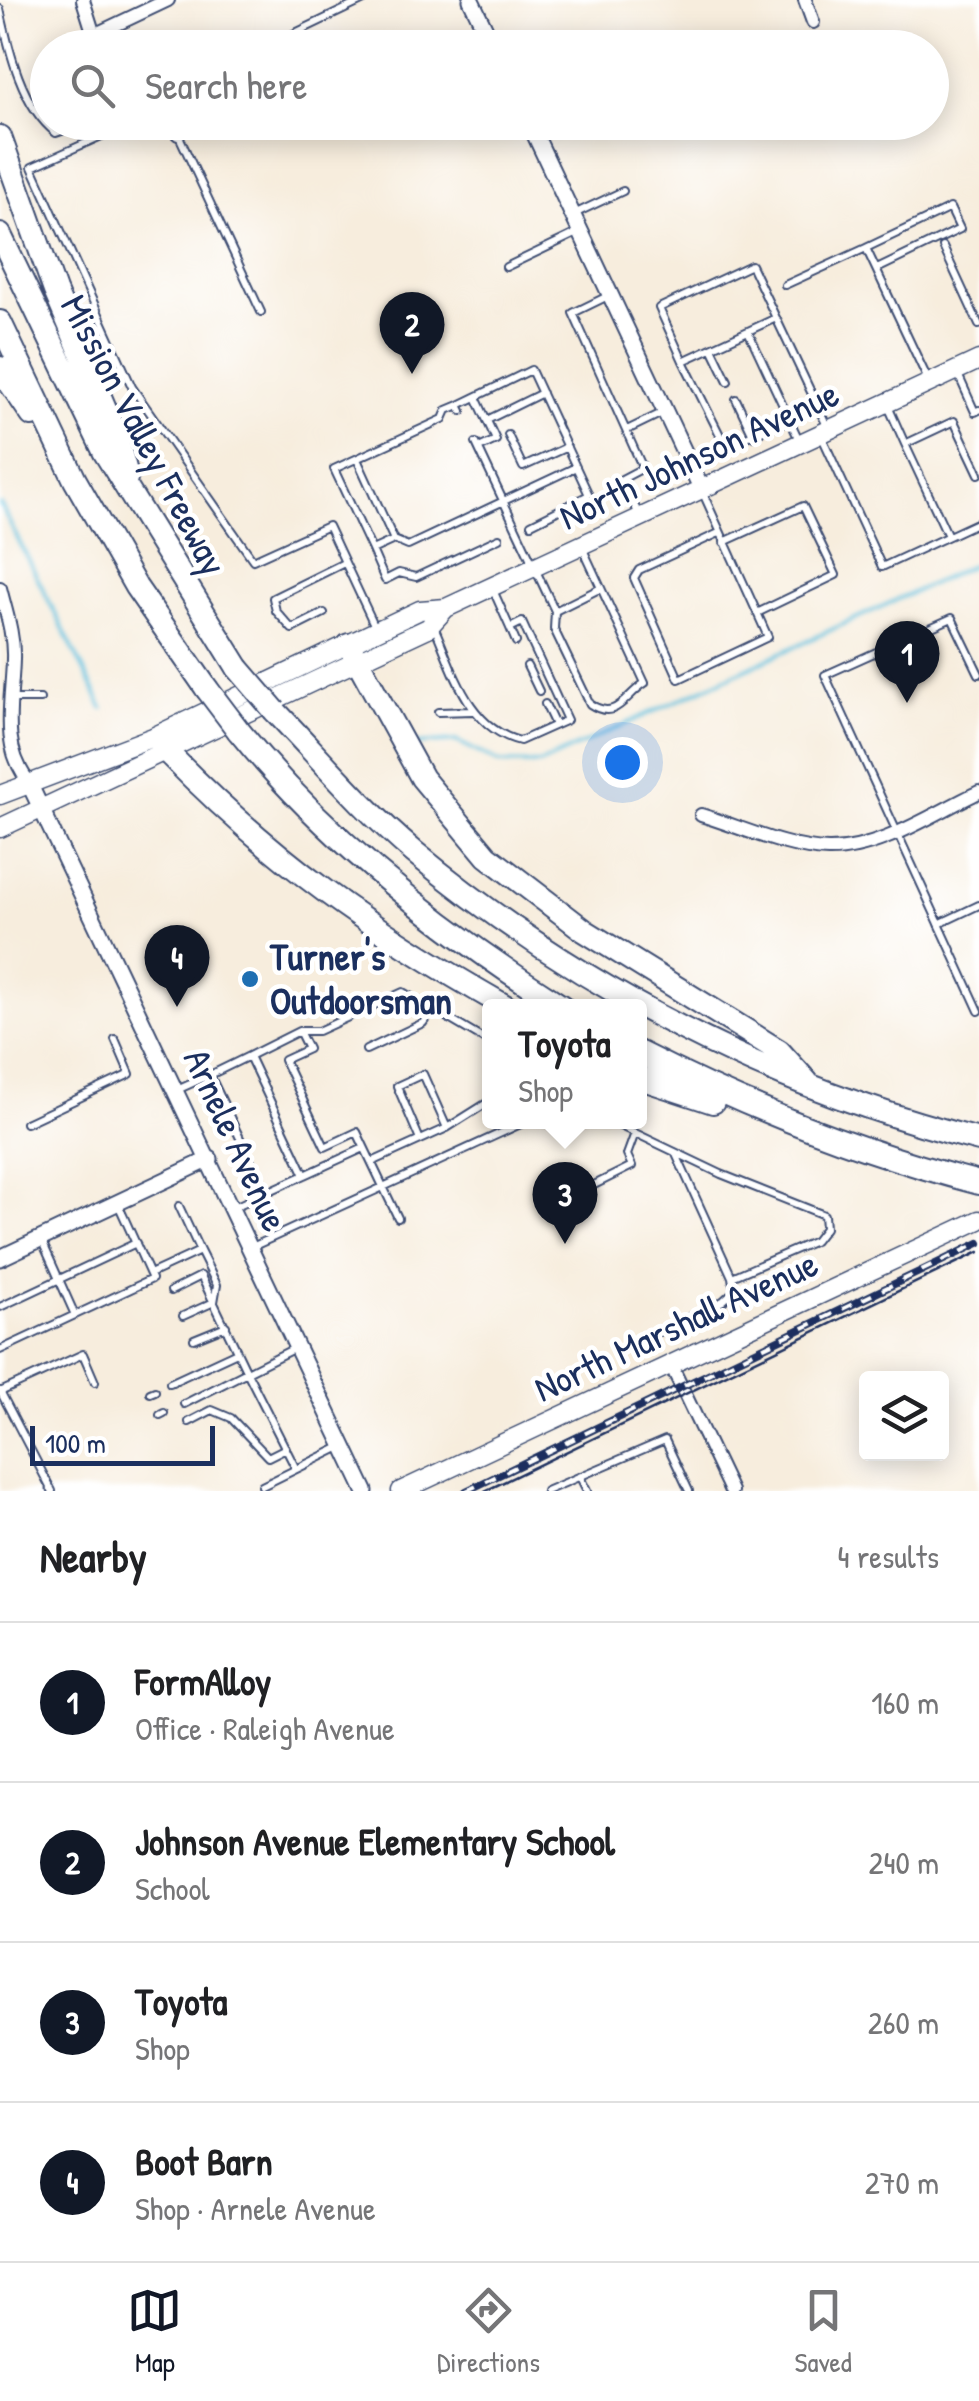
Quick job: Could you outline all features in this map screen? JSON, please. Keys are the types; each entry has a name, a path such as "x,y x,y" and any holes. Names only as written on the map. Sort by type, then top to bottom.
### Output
{"highway":[{"path":"0,137 55,290 116,432 138,513"},
{"path":"0,223 20,279"},
{"name":"Mission Valley Freeway","path":"0,235 138,513 238,668 413,851 516,926 634,999"},
{"name":"Mission Valley Freeway","path":"0,322 76,480 136,587 238,730 287,791 508,973 550,999"},
{"path":"0,368 76,480"},
{"path":"353,654 422,778 487,856 585,931 779,1051 813,1089"},
{"path":"166,751 254,838 330,899 494,999"},
{"name":"Mission Valley Freeway","path":"647,1007 813,1089 979,1140"},
{"path":"647,1057 733,1100 876,1156 979,1183"},
{"path":"647,1080 804,1128"}],"main road":[{"name":"North Johnson Avenue","path":"0,828 166,751 353,654 378,631 420,610 446,608 979,360"},
{"name":"North Johnson Avenue","path":"0,795 432,623 446,608"},
{"name":"North Marshall Avenue","path":"402,1491 979,1220"}],"street":[{"path":"83,0 92,30"},
{"path":"105,30 168,0"},
{"path":"472,0 486,30"},
{"path":"805,0 813,22"},
{"path":"537,140 702,490"},
{"name":"Arnele Avenue","path":"0,588 11,630 8,736 18,768 42,809 210,1158 365,1491"},
{"path":"701,815 826,850 854,848 979,792"},
{"path":"0,1258 210,1158"},
{"path":"672,1365 731,1491"}],"lane":[{"path":"302,30 364,0"},
{"path":"0,10 30,102"},
{"path":"92,140 32,167 132,388 254,560 328,526 378,631"},
{"path":"181,140 262,312"},
{"path":"572,215 623,191"},
{"path":"785,286 950,208 960,229 876,270"},
{"path":"506,267 580,232"},
{"path":"866,248 929,384"},
{"path":"944,248 979,324"},
{"path":"790,420 730,446 723,442 659,308 752,265 882,567 979,522"},
{"path":"610,295 573,313 641,469 622,479 640,518"},
{"path":"684,361 776,318"},
{"path":"748,331 801,443"},
{"path":"712,348 728,381"},
{"path":"500,538 416,577 400,573 385,580 334,470 443,420 447,410 460,408 531,370 589,495 531,524"},
{"path":"956,371 978,414"},
{"path":"487,420 542,394"},
{"path":"476,397 496,440 478,445 555,610 554,629 590,704 602,710 616,709 645,683 581,546"},
{"path":"736,399 754,436"},
{"path":"886,403 948,536"},
{"path":"627,430 665,412"},
{"path":"906,444 954,421 979,474"},
{"path":"508,435 523,468 567,447"},
{"path":"357,458 394,540 408,546 576,467"},
{"path":"702,490 768,637 680,679 634,578 638,570 720,533"},
{"path":"724,542 803,506 836,575 756,613"},
{"path":"372,550 394,540"},
{"path":"324,613 292,629 276,611 272,598 344,563"},
{"path":"492,587 516,642"},
{"path":"555,610 601,588"},
{"path":"979,674 952,618 825,674 979,1011"},
{"path":"432,623 474,711 496,733 520,741 567,720 522,622 510,628"},
{"path":"527,666 539,691"},
{"path":"8,698 40,699"},
{"path":"545,704 555,725"},
{"path":"438,712 474,711"},
{"path":"939,924 979,905"},
{"path":"177,1090 299,1031 318,1031 403,992 482,1037"},
{"path":"366,1050 422,1023 433,1009"},
{"path":"299,1031 308,1049 284,1060 325,1147 357,1132 398,1218"},
{"path":"26,1123 130,1074 115,1039"},
{"path":"249,1056 305,1175"},
{"path":"420,1140 397,1086 423,1074 447,1128"},
{"path":"210,1075 265,1192"},
{"path":"372,1162 447,1128 482,1106"},
{"path":"251,1248 509,1129"},
{"path":"627,1129 824,1215 825,1228 815,1241 732,1277"},
{"path":"580,1192 632,1166 627,1155 635,1133"},
{"path":"233,1208 364,1148"},
{"path":"640,1341 723,1301 734,1291 732,1277 675,1152"},
{"path":"0,1350 152,1278 118,1202"},
{"path":"179,1206 218,1285 214,1302"},
{"path":"41,1239 74,1315"},
{"path":"0,1307 136,1243"},
{"path":"150,1274 200,1251"},
{"path":"171,1291 201,1276 296,1469"},
{"path":"183,1316 214,1302"},
{"path":"194,1339 226,1326"},
{"path":"184,1404 298,1347"},
{"path":"170,1384 238,1352"},
{"path":"52,1491 0,1392 83,1354 95,1382"},
{"path":"189,1422 212,1410 232,1418 268,1456 286,1448"},
{"path":"546,1491 582,1479 665,1440 689,1491"},
{"path":"262,1486 344,1446"},
{"path":"582,1479 587,1491"}],"waterway":[{"path":"979,170 973,199 979,231"},
{"path":"0,504 103,708"},
{"path":"417,744 456,741 500,763 539,764 979,562"}],"tram line":[{"path":"485,1491 979,1252"}],"railway":[{"path":"466,1491 979,1243"}],"place":[{"name":"Johnson Avenue Elementary School","path":"412,374"},
{"name":"FormAlloy","path":"907,703"},
{"name":"Turner's Outdoorsman","path":"250,979"},
{"name":"Boot Barn","path":"177,1007"},
{"name":"Toyota","path":"565,1244"}]}
